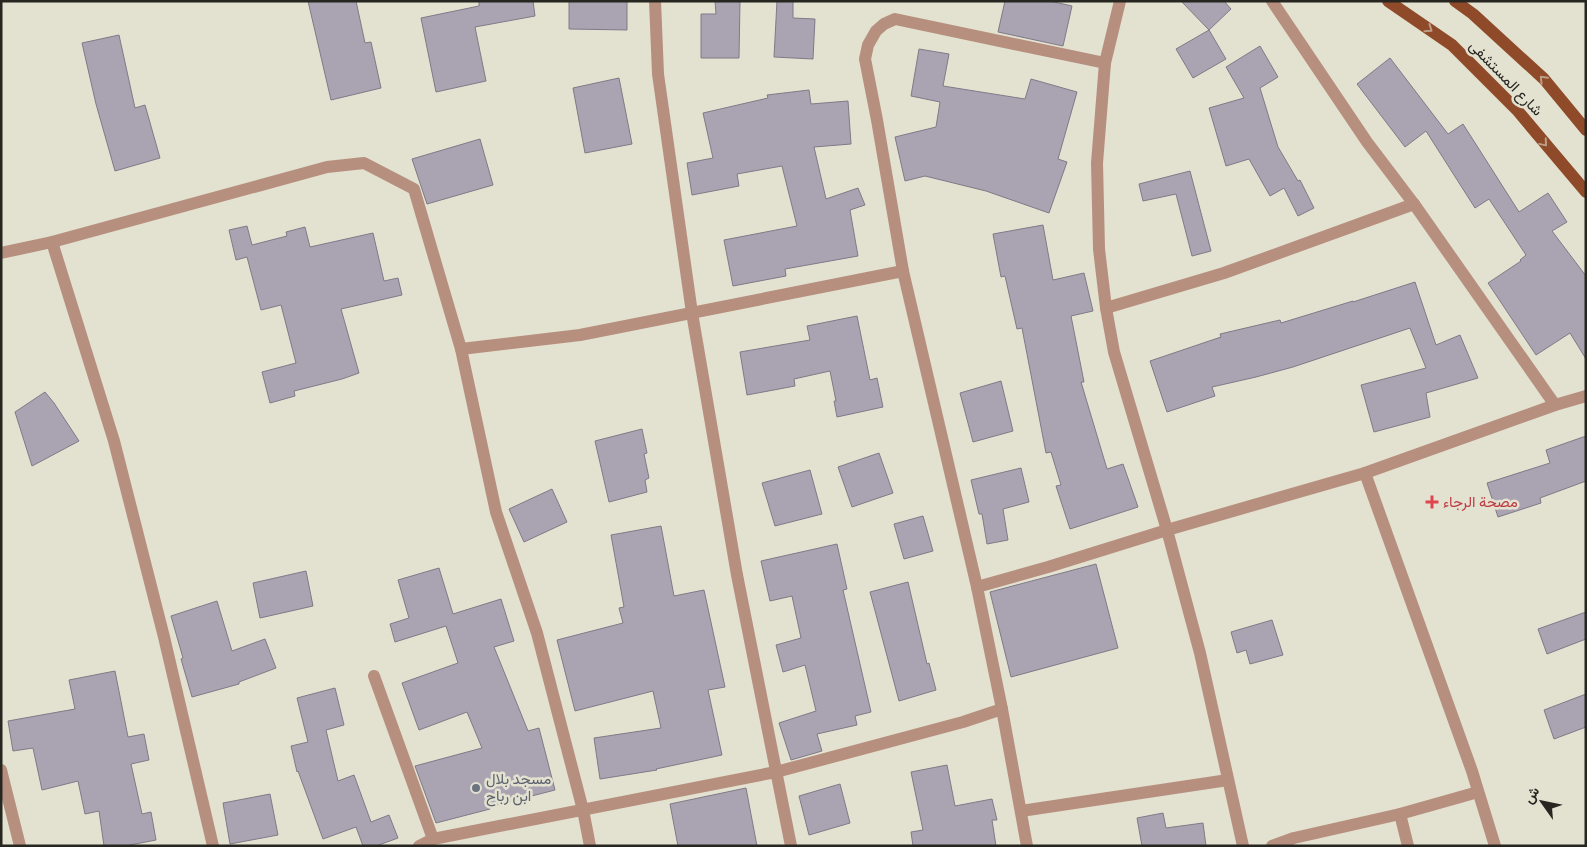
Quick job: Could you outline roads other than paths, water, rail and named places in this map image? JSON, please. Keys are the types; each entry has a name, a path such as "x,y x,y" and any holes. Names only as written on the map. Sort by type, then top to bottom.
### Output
{"main road":[{"name":"شارع المستشفى","path":"1388,1 1452,46 1517,110 1586,192"},
{"name":"شارع المستشفى","path":"1455,1 1473,14 1544,79 1586,130"}],"street":[{"path":"655,1 658,74 692,313 736,575 791,846"},
{"path":"1120,1 1105,63 1097,163 1099,248 1106,308 1114,352 1167,530 1200,653 1243,846"},
{"path":"1272,1 1367,142 1414,204 1555,405"},
{"path":"1027,846 977,586 903,272 865,59 868,45 876,31 884,24 895,19 1105,63"},
{"path":"1,253 52,242 326,167 364,163 414,189 460,349 496,512 537,633 583,810 590,846"},
{"path":"1106,308 1224,273 1414,204"},
{"path":"52,242 114,441 164,636 213,846"},
{"path":"460,349 580,335 903,272"},
{"path":"977,586 1048,567 1167,530 1366,473 1555,405 1586,396"},
{"path":"1366,473 1472,771 1494,846"},
{"path":"374,676 433,839"},
{"path":"419,846 433,839 776,772 954,724 1002,709"},
{"path":"1,770 20,846"},
{"path":"1021,811 1228,780"},
{"path":"1272,846 1294,838 1400,814 1478,792"},
{"path":"1400,814 1408,846"}],"place":[{"name":"مصحة الرجاء","path":"1432,502"},
{"name":"مسجد بلال ابن رباح","path":"476,788"}]}
